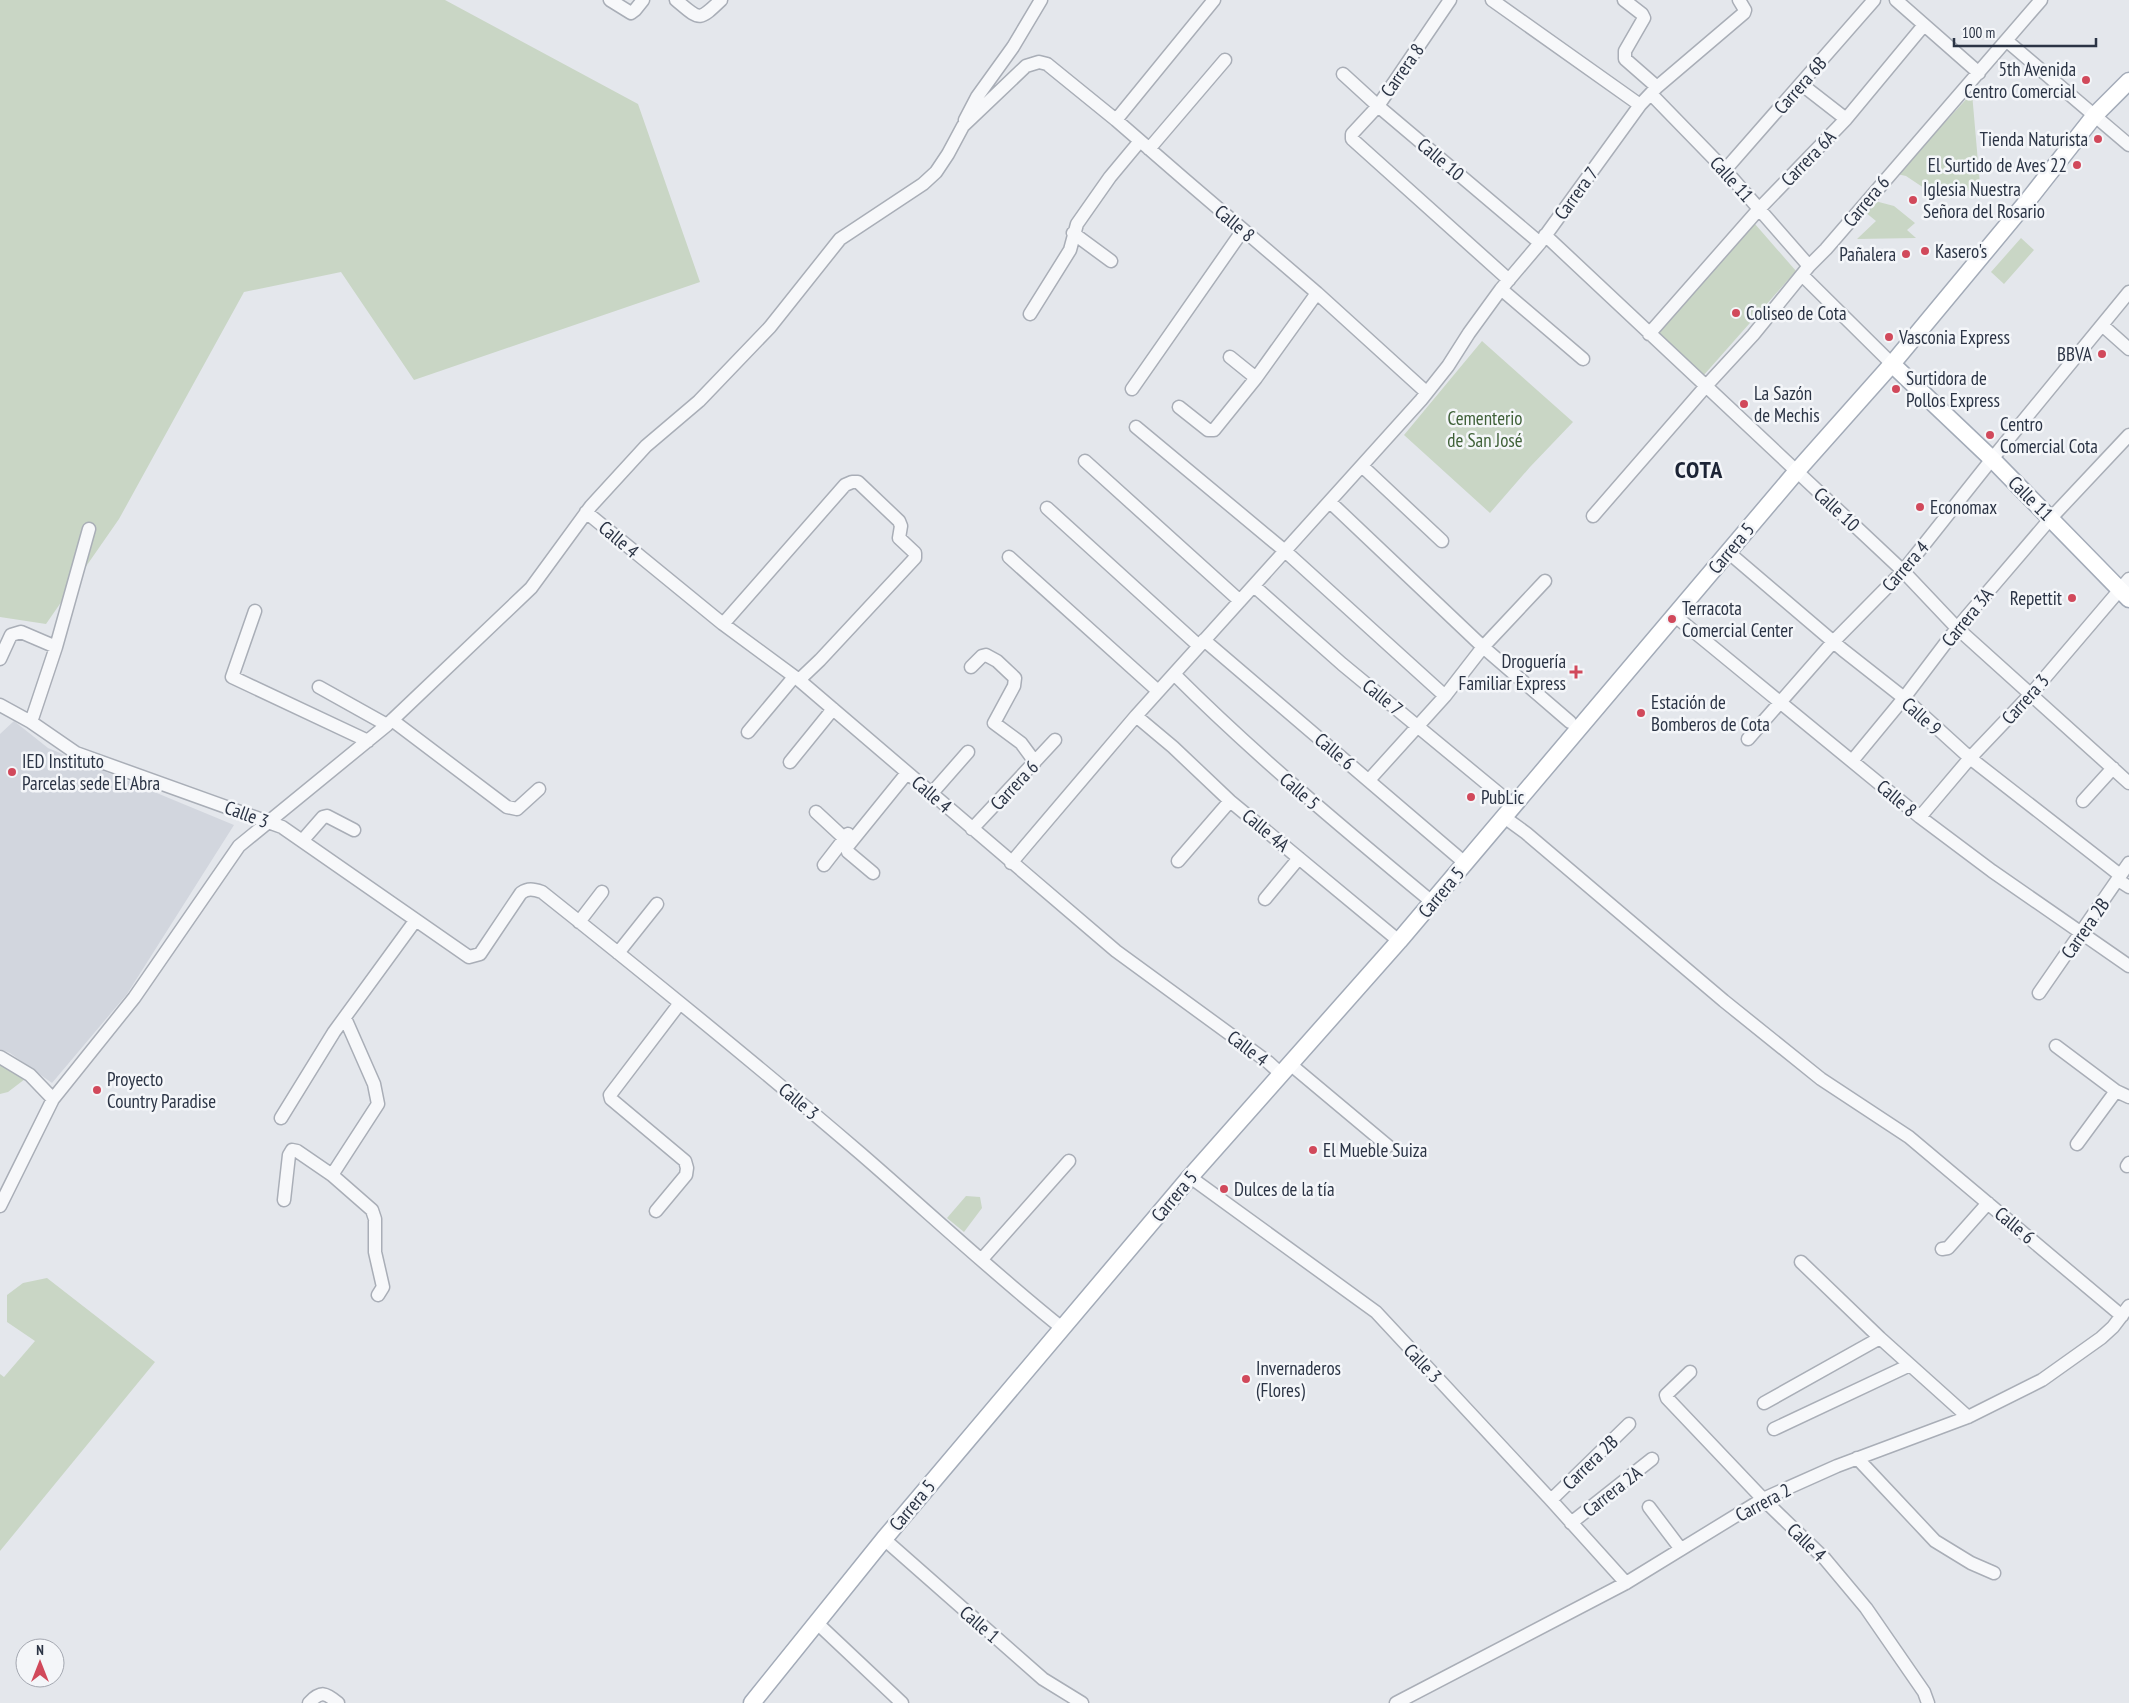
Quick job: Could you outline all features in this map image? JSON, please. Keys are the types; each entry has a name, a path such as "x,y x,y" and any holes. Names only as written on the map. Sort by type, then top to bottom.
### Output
{"main road":[{"name":"Carrera 5","path":"752,1703 884,1539 1190,1177 1399,941 1796,472 1892,364 2029,199 2095,116 2129,81"},
{"name":"Calle 11","path":"1892,364 2126,589"}],"street":[{"path":"610,0 631,12 643,0"},
{"path":"676,0 694,15 700,17 705,15 721,0"},
{"path":"0,1206 53,1099 134,998 239,846 248,836 270,822 389,723 531,588 586,512 646,446 699,401 770,327 840,239 909,195 936,172 963,126 976,97 1013,47 1041,0"},
{"path":"1116,120 1214,0"},
{"name":"Carrera 8","path":"1450,0 1378,106 1352,134 1352,138 1505,285"},
{"path":"1492,0 1640,106"},
{"name":"Calle 11","path":"1624,0 1642,14 1644,18 1626,50 1625,59 1759,209 1805,270 1892,364"},
{"name":"Carrera 6B","path":"1725,170 1874,0"},
{"path":"1896,0 1979,73"},
{"name":"Carrera 6","path":"1593,516 1753,335 1805,270 1826,249 2041,0"},
{"name":"Carrera 7","path":"1011,863 1158,691 1421,400 1448,366 1469,333 1542,239 1640,106 1742,5"},
{"name":"Carrera 6A","path":"1649,334 1759,209 1846,119 1924,25"},
{"path":"2007,41 2129,145"},
{"path":"1030,314 1070,250 1073,233 1078,224 1100,192 1225,60"},
{"name":"Calle 8","path":"963,126 1026,66 1039,62 1047,64 1145,145 1317,294 1426,392"},
{"name":"Calle 10","path":"1343,74 1378,106 1542,239 1649,334 1903,571 1957,628 2129,782"},
{"path":"1801,84 1846,119"},
{"path":"1132,390 1243,230"},
{"path":"1073,233 1110,261"},
{"path":"1505,285 1583,359"},
{"name":"Carrera 4","path":"1748,739 1833,642 1903,571 2129,292"},
{"path":"1180,407 1208,430 1214,430 1256,378 1317,294"},
{"path":"2102,325 2129,349"},
{"path":"1230,357 1256,378"},
{"path":"1136,427 1285,551 1445,696"},
{"name":"Carrera 3A","path":"1852,761 1904,698 1957,628 2051,518 2129,434"},
{"path":"1085,461 1240,601"},
{"path":"1362,466 1442,541"},
{"path":"723,624 845,485 852,482 858,482 899,521 901,526 899,538 915,553 912,564 820,660 796,678 748,732"},
{"path":"1330,502 1483,647 1570,722"},
{"name":"Calle 6","path":"1047,508 1202,643 1369,780 1465,863"},
{"name":"Calle 4","path":"586,512 723,624 796,678 834,709 932,792 1011,863 1116,951 1253,1051 1285,1069 1388,1146"},
{"path":"31,722 56,646 89,529"},
{"name":"Calle 9","path":"1728,552 1833,642 1904,698 1970,758 2123,881"},
{"path":"1008,557 1158,691"},
{"path":"1369,780 1445,696 1483,647 1546,581"},
{"name":"Calle 7","path":"1254,586 1342,664 1417,725 1509,811 1534,839 1724,1001 1820,1079 1907,1135"},
{"name":"Carrera 3","path":"1920,817 1970,758 2126,589"},
{"path":"255,611 232,677 368,741"},
{"name":"Calle 8","path":"1675,616 1920,817 2081,934 2129,966"},
{"path":"0,658 11,635 21,632 56,646"},
{"path":"971,667 982,656 986,655 996,661 1015,678 1014,686 994,723 1021,743 1035,762"},
{"name":"Calle 5","path":"1174,674 1217,717 1344,829 1432,902"},
{"path":"319,687 389,723 507,807 517,808 539,789"},
{"name":"Calle 3","path":"0,705 31,722 76,753 282,826 469,958 480,954 516,899 526,890 532,889 542,892 814,1113 959,1242 982,1259 1062,1328"},
{"path":"790,762 834,709"},
{"name":"Calle 4A","path":"1136,716 1173,747 1230,801 1399,941"},
{"name":"Carrera 6","path":"972,829 1055,740"},
{"path":"932,792 968,752"},
{"path":"2083,801 2113,768"},
{"path":"824,864 844,838 905,771"},
{"path":"873,873 848,852 847,847 905,771"},
{"path":"1178,861 1230,801"},
{"path":"816,812 844,838"},
{"path":"302,840 326,816 354,830"},
{"path":"1265,899 1299,858"},
{"name":"Carrera 2B","path":"2039,993 2081,934 2123,881 2129,863"},
{"path":"579,922 602,892"},
{"path":"618,953 658,904"},
{"path":"280,1118 334,1032 415,921"},
{"path":"656,1211 686,1175 687,1168 685,1162 611,1099 610,1095 680,1003"},
{"path":"332,1175 378,1104 374,1084 345,1018"},
{"path":"2056,1046 2116,1091 2129,1097"},
{"path":"0,1057 30,1075 53,1099"},
{"path":"2077,1144 2116,1091"},
{"name":"Calle 6","path":"1907,1135 1988,1203 2126,1311"},
{"path":"284,1200 289,1154 292,1150 297,1151 332,1175 372,1210 375,1219 375,1252 383,1286 378,1295"},
{"path":"982,1259 1069,1161"},
{"name":"Calle 3","path":"1190,1177 1376,1312 1552,1500 1626,1583"},
{"path":"1942,1249 1948,1248 1988,1203"},
{"path":"1802,1262 1880,1338 1968,1417"},
{"name":"Carrera 2","path":"1396,1703 1626,1583 1680,1548 1763,1499 1857,1458 1968,1417 2042,1380 2101,1338 2126,1311"},
{"path":"1764,1403 1880,1338"},
{"path":"1774,1429 1910,1365"},
{"name":"Calle 4","path":"1690,1372 1666,1396 1763,1499 1825,1559 1866,1608 1924,1692 1928,1703"},
{"name":"Carrera 2B","path":"1552,1500 1629,1424"},
{"path":"1857,1458 1936,1541 1971,1563 1994,1573"},
{"name":"Carrera 2A","path":"1571,1523 1652,1460"},
{"path":"1649,1508 1680,1548"},
{"name":"Calle 1","path":"884,1539 1042,1679 1082,1703"},
{"path":"817,1623 902,1703"},
{"path":"308,1703 315,1696 321,1694 328,1695 338,1703"}],"shaded area":[{"path":"14,721 48,748 234,825 127,994 52,1083 10,1053 0,1049 0,734"}],"green space":[{"path":"0,0 445,0 638,104 700,282 414,380 341,272 244,292 119,519 46,624 0,617"},
{"path":"1972,93 1980,185 1951,199 1938,182 1927,190 1906,176 1897,174"},
{"path":"1875,201 1894,206 1915,223 1907,230 1916,238 1857,239 1876,221 1865,212"},
{"path":"1755,224 1796,271 1703,376 1658,332"},
{"path":"2021,238 2034,250 2004,284 1991,272"},
{"name":"Cementerio de San José","path":"1482,341 1573,422 1490,513 1404,435"},
{"path":"0,1060 25,1079 8,1092 0,1094"},
{"path":"966,1196 980,1197 982,1208 964,1232 947,1218"},
{"path":"47,1278 155,1362 0,1551 0,1374 4,1377 35,1341 7,1322 7,1295 23,1283"}],"place":[{"name":"5th Avenida Centro Comercial","path":"2086,80"},
{"name":"Tienda Naturista","path":"2098,139"},
{"name":"El Surtido de Aves 22","path":"2077,165"},
{"name":"Iglesia Nuestra Señora del Rosario","path":"1913,200"},
{"name":"Kasero's","path":"1925,251"},
{"name":"Pañalera","path":"1906,254"},
{"name":"Coliseo de Cota","path":"1736,313"},
{"name":"Vasconia Express","path":"1889,337"},
{"name":"BBVA","path":"2102,354"},
{"name":"Surtidora de Pollos Express","path":"1896,389"},
{"name":"La Sazón de Mechis","path":"1744,404"},
{"name":"Centro Comercial Cota","path":"1990,435"},
{"name":"Economax","path":"1920,507"},
{"name":"Repettit","path":"2072,598"},
{"name":"Terracota Comercial Center","path":"1672,619"},
{"name":"Droguería Familiar Express","path":"1576,672"},
{"name":"Estación de Bomberos de Cota","path":"1641,713"},
{"name":"IED Instituto Parcelas sede El Abra","path":"12,772"},
{"name":"PubLic","path":"1471,797"},
{"name":"Proyecto Country Paradise","path":"97,1090"},
{"name":"El Mueble Suiza","path":"1313,1150"},
{"name":"Dulces de la tía","path":"1224,1189"},
{"name":"Invernaderos (Flores)","path":"1246,1379"}],"district":[{"name":"COTA","path":"1699,469"}]}
